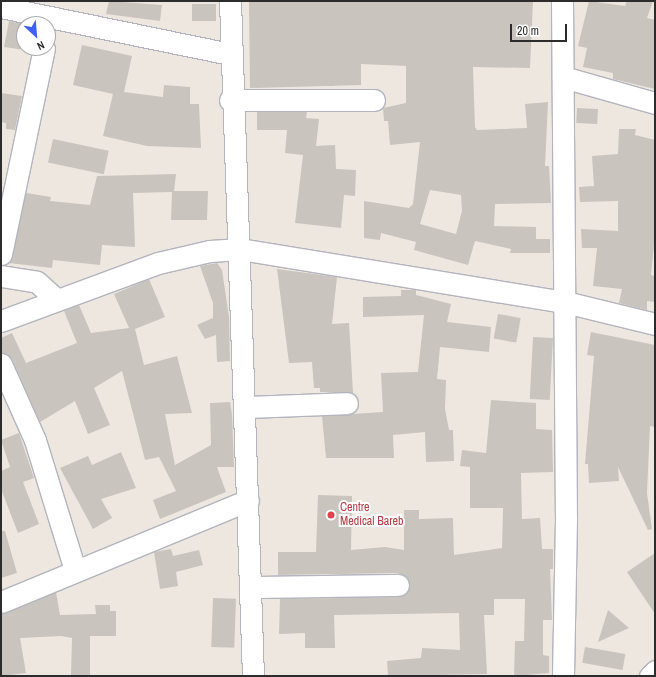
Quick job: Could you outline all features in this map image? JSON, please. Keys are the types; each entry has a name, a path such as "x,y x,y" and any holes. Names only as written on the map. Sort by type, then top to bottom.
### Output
{"street":[{"path":"230,1 230,100 240,249 253,676"},
{"path":"562,1 564,302 563,676"},
{"path":"1,7 28,16"},
{"path":"56,24 229,54"},
{"path":"1,254 42,56"},
{"path":"563,77 655,103"},
{"path":"230,100 374,100"},
{"path":"1,321 158,263 210,251 240,249 564,302 655,324"},
{"path":"1,276 38,282 57,300"},
{"path":"1,364 36,440 76,570"},
{"path":"245,406 347,403"},
{"path":"1,602 248,500"},
{"path":"250,587 398,585"},
{"path":"650,676 655,671"}],"building":[{"path":"109,1 162,5 160,21 106,14"},
{"path":"249,1 533,2 530,68 473,67 475,127 477,130 527,128 525,104 548,102 545,166 549,166 551,203 495,204 494,226 536,227 536,239 550,239 550,253 510,253 511,249 475,241 468,265 414,250 416,242 381,233 380,240 364,238 364,201 409,208 413,204 420,142 390,145 388,121 384,121 383,108 406,103 406,66 361,64 361,85 250,88","holes":["430,190 461,195 462,211 456,234 420,224"]},
{"path":"589,1 625,6 627,1 653,1 647,18 655,20 655,89 613,79 613,73 583,67 587,48 578,46"},
{"path":"192,4 216,4 216,21 192,21"},
{"path":"9,21 16,22 16,49 4,47"},
{"path":"82,45 132,56 124,92 163,97 164,85 190,87 190,104 199,104 201,148 147,146 103,136 113,94 73,85"},
{"path":"1,93 22,96 15,130 6,129 6,123 1,122"},
{"path":"577,108 598,109 597,124 576,123"},
{"path":"257,112 307,112 306,118 319,119 316,146 335,145 336,169 356,170 355,196 344,195 341,228 295,223 303,155 285,153 287,130 257,130"},
{"path":"619,129 636,129 635,135 655,140 655,235 651,275 655,276 655,302 647,301 647,310 619,303 622,289 593,286 597,248 582,248 581,229 618,231 618,201 580,202 579,187 594,186 592,156 618,154"},
{"path":"53,139 109,151 104,174 48,162"},
{"path":"176,174 174,191 208,191 207,220 171,220 172,192 133,193 135,247 102,245 100,265 53,260 52,268 9,263 26,193 51,197 50,201 90,205 97,176"},
{"path":"217,263 222,270 229,317 230,361 217,362 216,335 205,339 197,325 213,318 213,303 200,266"},
{"path":"277,269 337,277 332,324 349,323 353,393 320,392 320,388 314,388 312,362 289,363"},
{"path":"149,279 165,317 135,329 144,365 177,356 192,413 165,414 175,465 211,445 210,403 230,402 232,414 234,467 217,467 226,492 160,519 153,500 176,491 159,457 145,460 122,371 94,388 110,425 88,434 75,401 40,422 12,359 1,352 1,338 12,333 26,363 77,343 64,311 79,305 91,333 129,328 114,294"},
{"path":"401,290 416,290 416,295 451,304 447,322 491,327 489,352 440,347 437,379 446,380 445,409 449,430 453,430 454,461 426,462 425,432 393,435 394,458 326,458 322,416 383,412 381,373 418,372 424,315 363,317 363,297 401,296"},
{"path":"498,314 521,318 516,343 494,339"},
{"path":"591,332 655,345 655,427 650,426 647,493 652,529 648,530 618,467 619,481 589,483 588,464 585,464 594,356 587,355"},
{"path":"533,337 553,338 550,400 530,399"},
{"path":"491,400 536,403 536,429 552,430 553,472 521,473 522,519 540,518 542,549 553,549 553,569 550,569 552,620 543,620 543,655 549,656 549,673 514,676 515,641 524,641 525,599 494,599 494,615 484,615 487,674 388,676 387,661 421,658 422,648 460,650 459,613 334,615 335,648 305,648 305,633 279,634 280,599 398,597 409,590 408,579 398,573 278,575 278,552 316,552 318,495 352,496 351,550 385,547 404,550 404,510 419,510 419,519 453,518 454,555 502,548 503,508 470,508 470,467 460,466 462,450 486,453"},
{"path":"19,433 34,478 23,482 39,524 18,533 1,489 1,471 10,467 1,440"},
{"path":"121,452 136,488 101,499 112,518 93,529 60,468 88,456 92,465"},
{"path":"1,531 5,531 17,573 1,578"},
{"path":"171,549 173,556 199,550 203,565 176,572 178,586 160,589 154,552"},
{"path":"655,553 655,614 627,572"},
{"path":"56,592 60,615 96,614 95,605 110,605 110,611 116,611 116,636 90,636 90,676 71,676 72,638 61,636 20,638 26,673 1,676 1,614"},
{"path":"213,598 236,599 234,648 211,647"},
{"path":"608,610 629,628 598,642"},
{"path":"585,647 625,654 623,670 582,663"}],"place":[{"name":"Centre Medical Bareb","path":"331,515"}]}
